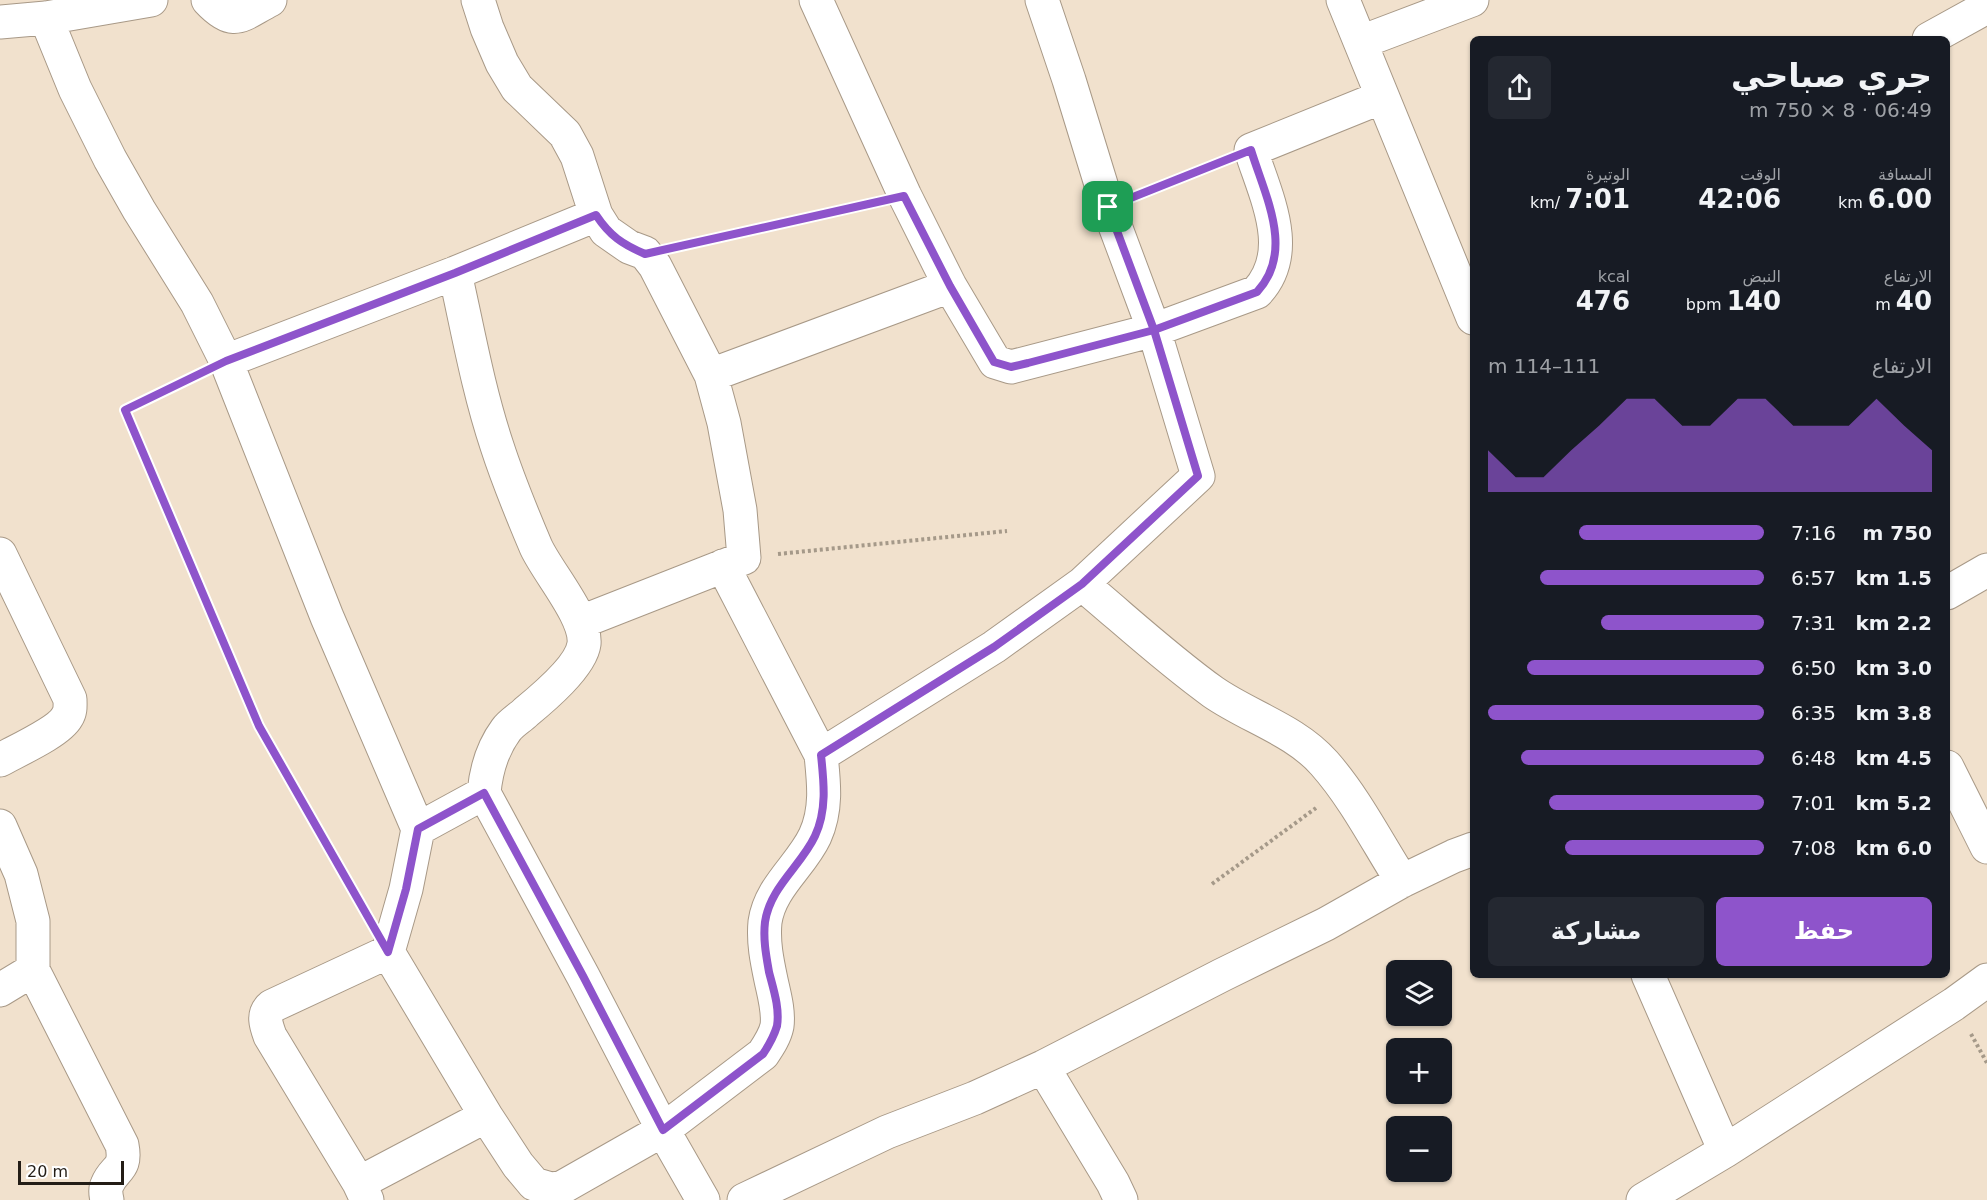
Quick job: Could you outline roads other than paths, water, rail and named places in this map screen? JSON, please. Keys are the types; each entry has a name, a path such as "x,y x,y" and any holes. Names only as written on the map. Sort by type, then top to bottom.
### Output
{"street":[{"path":"0,22 46,18 151,0"},
{"path":"208,0 223,15 232,17 270,0"},
{"path":"46,18 75,89 110,159 197,303 226,361 327,617 418,829 406,889 388,952 518,1165 534,1184 551,1189 561,1188 663,1130 763,1054 772,1040 777,1024 776,999 764,944 766,920 774,894 805,853 815,835 823,813 824,790 821,755 734,562 740,510 724,423 711,375 662,280 645,254 606,231 596,215 577,156 565,134 552,119 517,88 502,63 478,0"},
{"path":"816,0 904,196 950,286 994,362 1011,367 1154,330 1257,292 1267,281 1275,261 1276,242 1274,224 1251,150 1382,96"},
{"path":"821,755 994,647 1082,584 1198,476 1154,330 1108,207 1042,0"},
{"path":"1343,0 1470,311"},
{"path":"1361,42 1472,0"},
{"path":"1934,36 1987,7"},
{"path":"226,361 455,273 596,215"},
{"path":"455,273 482,395 496,445 517,503 542,559 581,622 584,644 574,666 508,728 496,746 486,772 484,793 663,1130 703,1200"},
{"path":"711,375 950,286"},
{"path":"0,554 70,699 70,711 66,720 56,729 0,760"},
{"path":"581,622 734,562"},
{"path":"1950,591 1987,570"},
{"path":"1082,584 1213,691 1244,712 1278,728 1304,745 1323,762 1344,788 1402,881"},
{"path":"1950,773 1987,847"},
{"path":"418,829 484,793"},
{"path":"0,826 21,874 33,921 33,970 122,1145 123,1164 106,1186 106,1200"},
{"path":"766,1195 887,1132 975,1098 1043,1067 1326,924 1402,881 1470,850"},
{"path":"388,952 272,1006 267,1010 265,1017 270,1036 363,1191 486,1116"},
{"path":"0,990 33,970"},
{"path":"1649,978 1725,1151"},
{"path":"1643,1200 1725,1151 1954,1004 1987,980"},
{"path":"1043,1067 1113,1183 1120,1200"}]}
